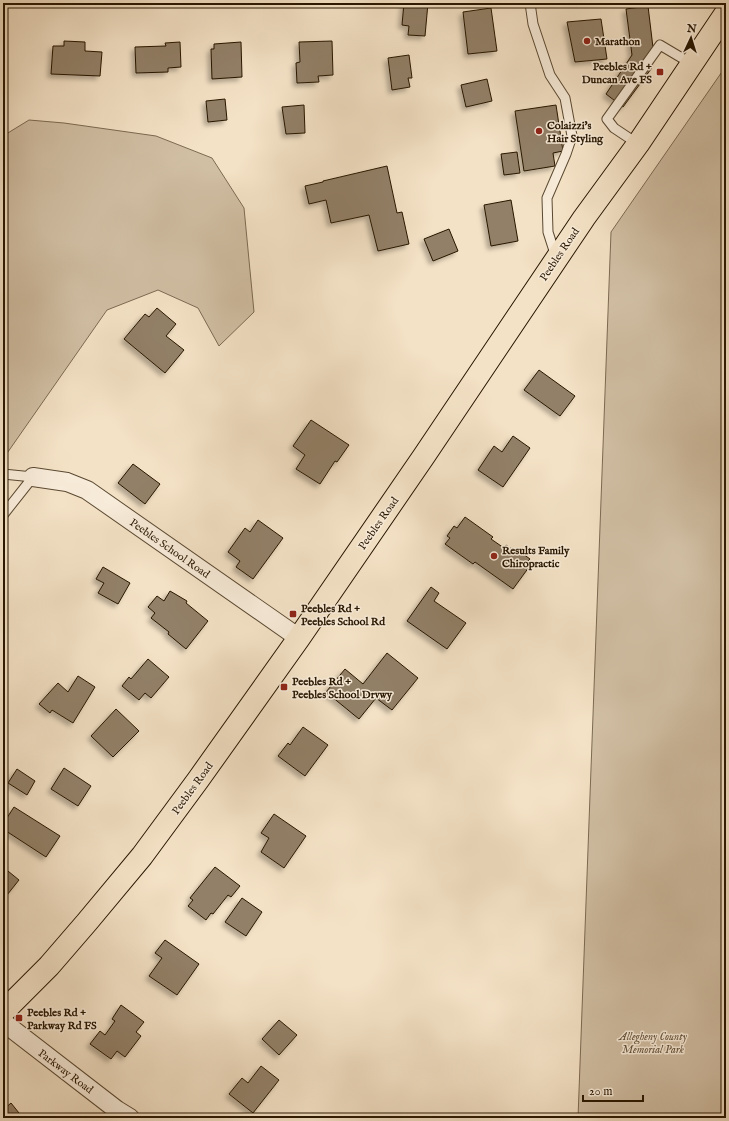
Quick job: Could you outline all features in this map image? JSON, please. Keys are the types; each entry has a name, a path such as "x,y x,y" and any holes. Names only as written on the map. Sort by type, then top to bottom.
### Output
{"main road":[{"name":"Peebles Road","path":"3,1012 49,966 87,922 142,856 198,780 299,638 424,456 584,218 638,144 726,13"}],"street":[{"name":"Peebles School Road","path":"33,477 67,482 86,490 299,638"},
{"name":"Parkway Road","path":"3,1022 121,1115"}],"lane":[{"path":"530,3 533,24 550,75 565,98 572,136 547,198 548,232 557,258"},
{"path":"638,144 614,128 607,119 660,45 692,64"},
{"path":"3,474 33,477"},
{"path":"3,515 33,477"}],"green space":[{"name":"Allegheny County Memorial Park","path":"726,66 726,1118 578,1118 611,232"},
{"path":"29,120 64,123 156,136 212,158 244,208 254,312 219,346 198,308 158,290 107,310 3,459 3,136"}],"building":[{"path":"404,3 428,3 425,36 408,35 409,26 402,25"},
{"name":"Marathon","path":"648,6 654,56 651,69 623,107 606,94 632,55 626,9"},
{"path":"491,8 497,51 468,54 463,12"},
{"name":"Marathon","path":"601,19 607,59 575,62 567,22"},
{"path":"64,41 85,42 85,51 102,52 100,76 51,74 53,46 64,46"},
{"path":"332,41 333,75 318,76 319,82 297,83 296,63 300,62 299,42"},
{"path":"180,42 181,67 168,68 168,72 136,73 135,47 166,46 165,43"},
{"path":"241,42 242,77 212,79 211,49 214,49 214,44"},
{"path":"409,55 412,78 408,78 410,87 392,90 388,58"},
{"path":"487,79 492,101 466,107 461,85"},
{"path":"225,99 227,120 208,122 206,101"},
{"path":"304,105 305,133 286,134 282,107"},
{"name":"Colaizzi's Hair Styling","path":"556,105 563,151 553,153 555,166 524,171 515,111"},
{"path":"517,152 520,173 504,175 501,154"},
{"path":"387,166 397,213 402,212 409,244 378,251 369,215 331,223 326,200 309,204 305,186"},
{"path":"511,200 518,241 491,246 484,205"},
{"path":"449,229 458,251 433,261 424,239"},
{"path":"157,308 176,324 166,336 184,350 165,373 124,339 145,314 149,317"},
{"path":"539,370 575,396 560,416 524,390"},
{"path":"311,420 349,445 337,462 335,461 320,484 296,469 305,455 293,446"},
{"path":"513,436 530,448 503,487 478,470 494,446 502,452"},
{"path":"133,464 160,484 145,504 118,483"},
{"name":"Results Family Chiropractic","path":"465,517 493,537 491,539 504,548 506,545 517,553 519,551 530,559 528,561 532,563 513,589 475,562 473,564 445,544 450,538 447,536 454,526 457,528"},
{"path":"258,520 283,538 253,579 236,567 240,561 228,552 245,528 250,532"},
{"path":"103,567 130,583 118,604 98,593 104,583 96,579"},
{"path":"431,587 439,593 434,601 466,623 447,649 407,621"},
{"path":"170,591 187,601 186,603 208,621 186,649 168,634 169,632 151,618 155,613 148,607 157,596 164,601"},
{"path":"387,653 418,678 392,710 376,698 359,719 326,692 345,669 363,684"},
{"path":"148,659 169,677 151,698 145,693 139,700 122,686 129,677 131,679"},
{"path":"78,676 95,687 73,723 52,710 50,713 39,704 58,683 68,692"},
{"path":"116,709 139,731 113,757 91,736"},
{"path":"303,727 328,745 305,776 278,756 288,743 290,745"},
{"path":"64,768 91,786 78,806 51,789"},
{"path":"17,769 35,781 27,795 8,783"},
{"path":"14,807 60,836 46,857 3,829 3,824"},
{"path":"274,814 306,836 284,868 261,852 269,838 261,833"},
{"path":"3,867 19,880 3,900"},
{"path":"215,867 240,886 231,897 228,895 213,914 211,913 206,920 188,906 193,900 190,898"},
{"path":"242,898 262,912 246,936 225,922"},
{"path":"165,940 199,964 177,995 149,976 162,958 155,953"},
{"path":"121,1005 144,1022 136,1032 141,1036 125,1057 117,1051 111,1059 90,1044 100,1031 105,1035 115,1021 112,1019"},
{"path":"279,1020 297,1035 279,1055 262,1039"},
{"path":"261,1066 279,1080 253,1113 229,1094 242,1078 248,1083"},
{"path":"11,1103 23,1118 3,1118 3,1110"}],"place":[{"name":"Marathon","path":"587,41"},
{"name":"Peebles Rd + Duncan Ave FS","path":"660,72"},
{"name":"Colaizzi's Hair Styling","path":"539,131"},
{"name":"Results Family Chiropractic","path":"494,556"},
{"name":"Peebles Rd + Peebles School Rd","path":"293,614"},
{"name":"Peebles Rd + Peebles School Drvwy","path":"284,687"},
{"name":"Peebles Rd + Parkway Rd FS","path":"19,1018"}]}
